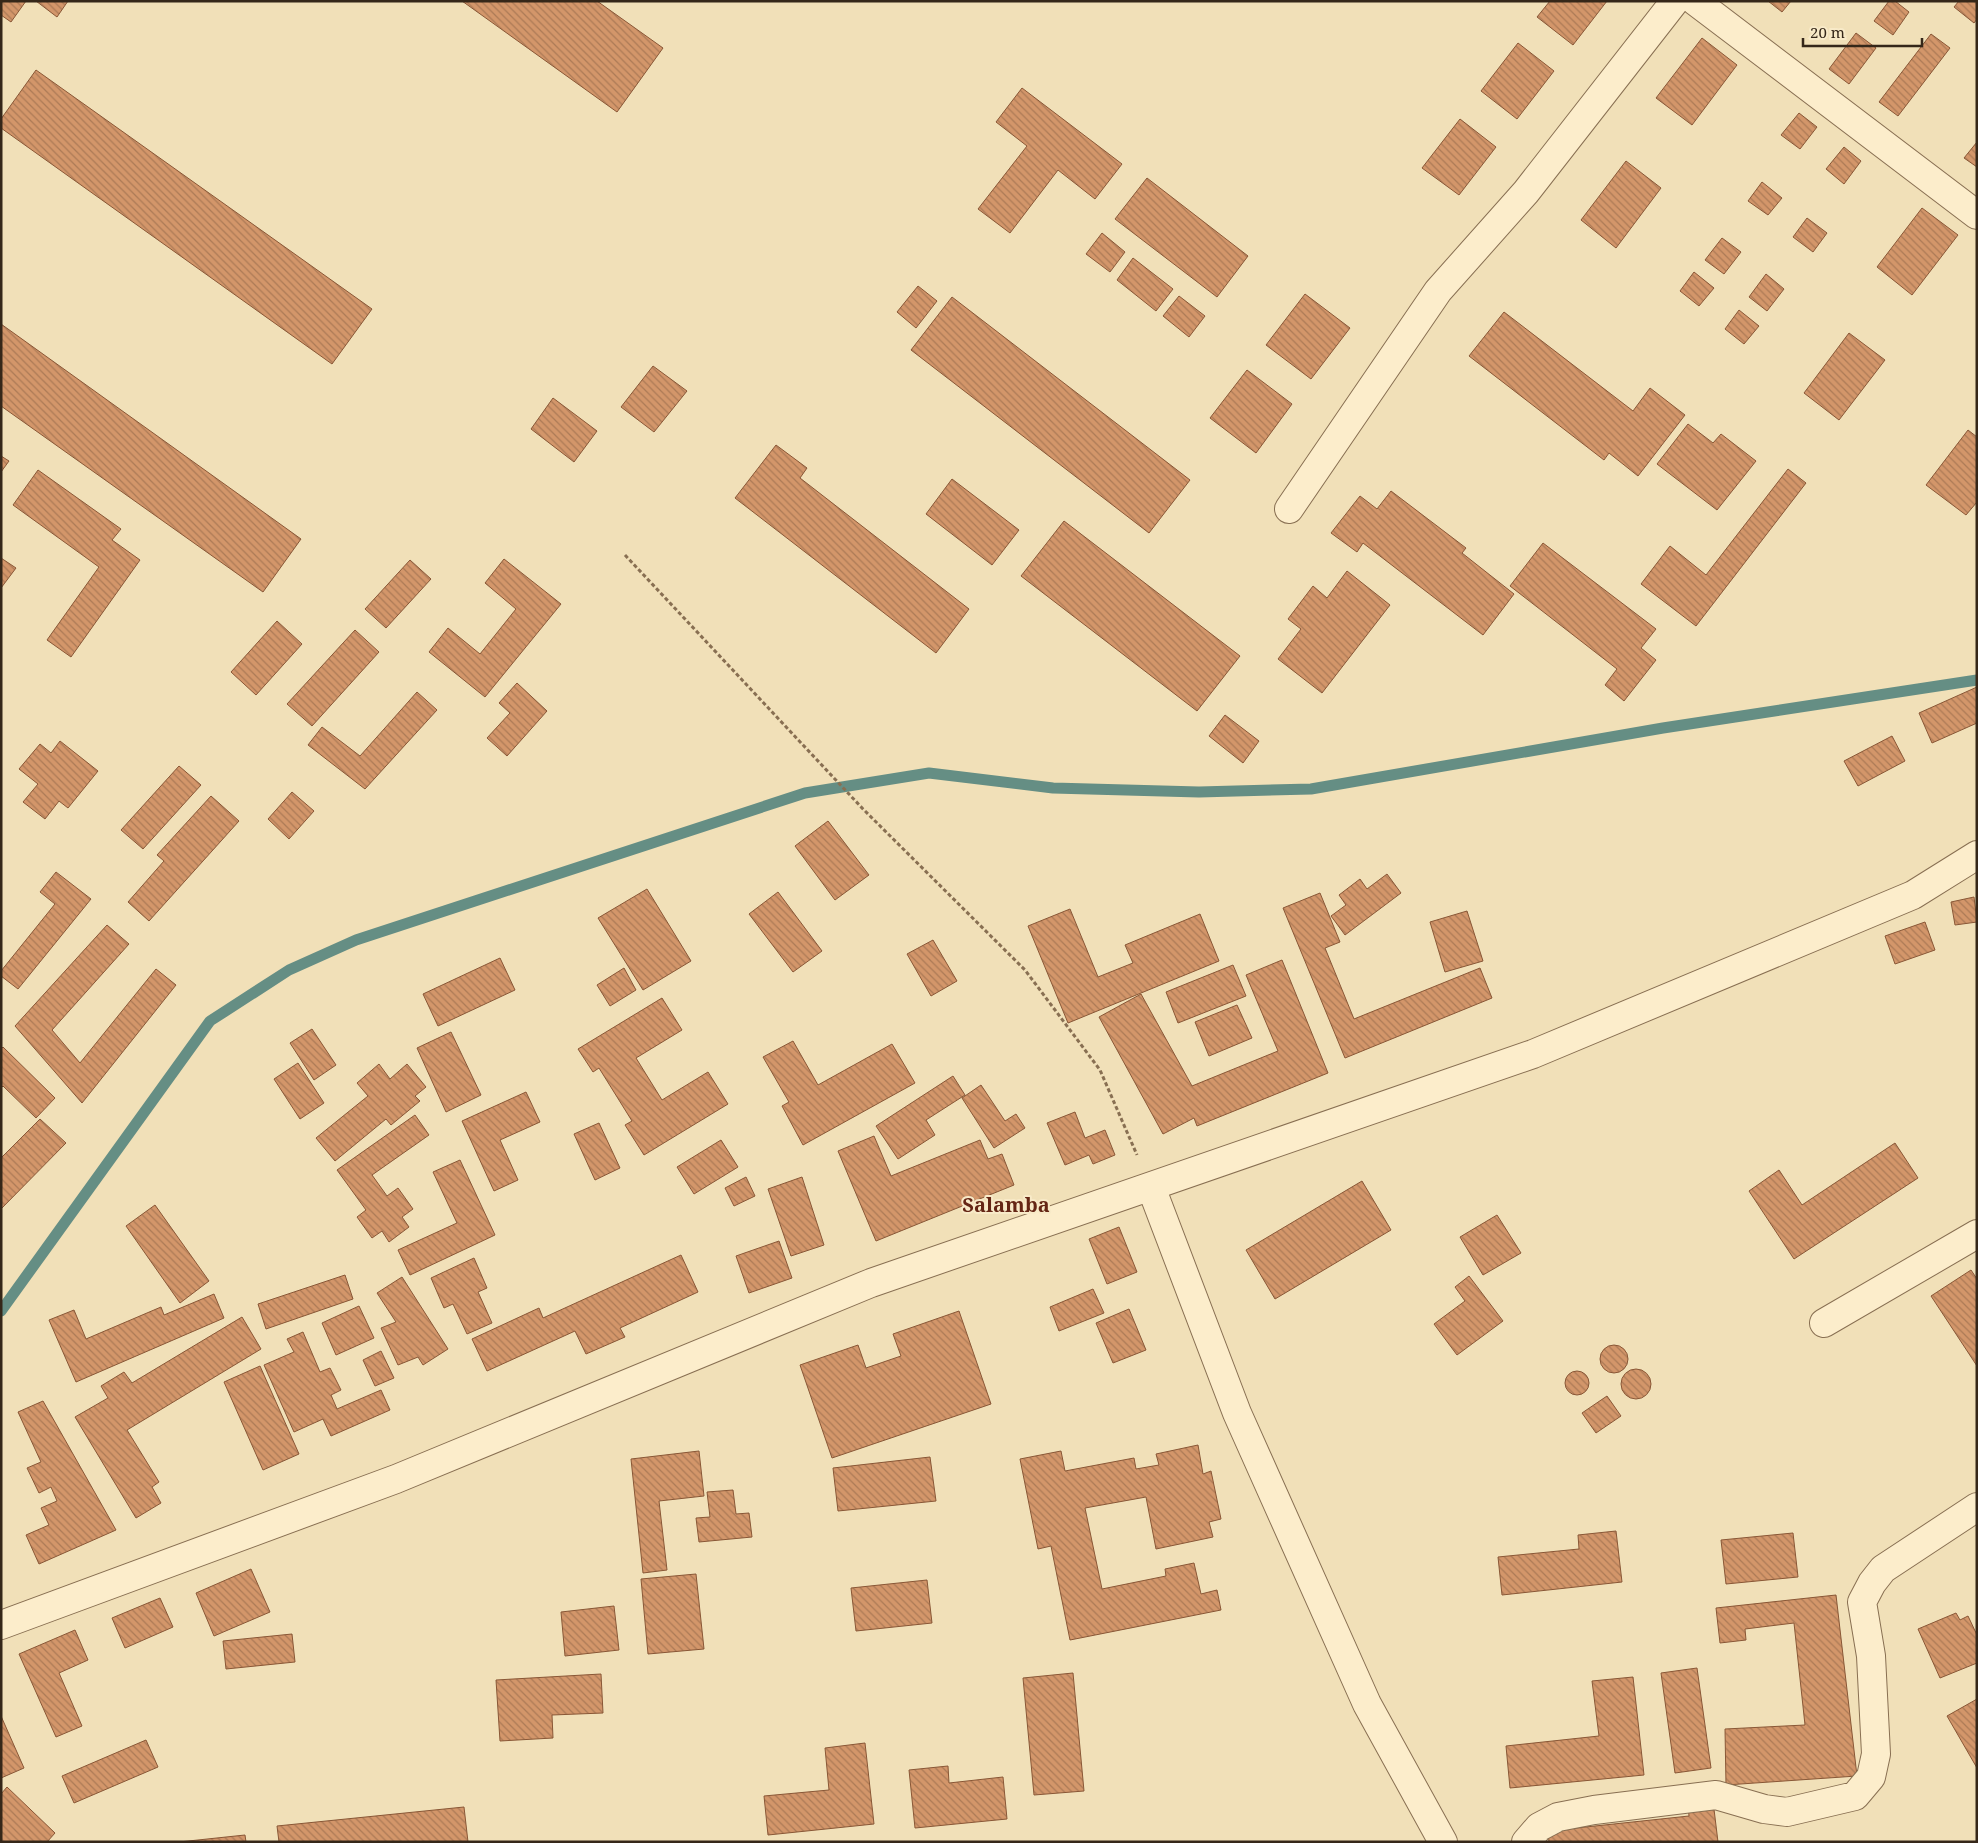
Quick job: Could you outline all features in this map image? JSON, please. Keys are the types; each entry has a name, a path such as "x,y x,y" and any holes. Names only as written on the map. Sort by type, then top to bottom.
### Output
{"street":[{"path":"1289,509 1438,292 1526,192 1675,1"},
{"path":"1695,1 1977,214"},
{"path":"1,1625 396,1479 871,1283 1533,1054 1913,894 1977,855"},
{"path":"1151,1187 1236,1413 1367,1704 1443,1842"},
{"path":"1824,1324 1977,1234"},
{"path":"1526,1842 1539,1827 1558,1817 1594,1810 1716,1795 1764,1809 1787,1812 1855,1796 1871,1777 1876,1754 1871,1656 1862,1602 1872,1583 1883,1569 1977,1507"}],"path":[{"path":"625,555 863,808 1025,970 1100,1070 1151,1187"}],"building":[{"path":"1,1 26,1 11,22 1,15"},
{"path":"36,1 68,1 57,17"},
{"path":"462,1 597,1 663,48 617,112"},
{"path":"1550,1 1607,1 1573,45 1537,17"},
{"path":"1768,1 1791,1 1782,12"},
{"path":"1889,1 1895,1 1909,12 1893,35 1874,21"},
{"path":"1959,1 1977,1 1977,19 1974,23 1954,7"},
{"path":"1856,33 1876,48 1849,84 1829,69"},
{"path":"1931,34 1950,48 1898,116 1879,102"},
{"path":"1702,38 1737,65 1692,125 1656,98"},
{"path":"1518,43 1554,71 1517,119 1481,91"},
{"path":"36,70 372,309 332,364 1,128 1,119"},
{"path":"1022,88 1122,164 1095,199 1058,170 1010,233 978,209 1027,146 996,122"},
{"path":"1799,113 1817,127 1800,149 1781,135"},
{"path":"1460,119 1496,147 1459,195 1422,168"},
{"path":"1977,142 1977,167 1964,158"},
{"path":"1844,147 1861,161 1844,184 1826,169"},
{"path":"1626,161 1661,188 1616,248 1581,220"},
{"path":"1147,178 1248,256 1217,297 1115,219"},
{"path":"1762,182 1782,198 1768,215 1748,201"},
{"path":"1922,208 1958,235 1912,295 1877,267"},
{"path":"1807,218 1827,233 1813,252 1793,237"},
{"path":"1102,233 1125,252 1110,272 1086,254"},
{"path":"1722,238 1741,252 1724,274 1705,260"},
{"path":"1133,258 1173,289 1156,311 1117,280"},
{"path":"1694,272 1714,288 1699,306 1680,291"},
{"path":"1766,274 1784,289 1767,311 1749,297"},
{"path":"918,286 937,301 916,328 897,312"},
{"path":"1305,294 1350,328 1311,379 1266,345"},
{"path":"1179,296 1205,316 1189,337 1163,316"},
{"path":"952,297 1190,480 1149,533 911,350"},
{"path":"1739,310 1759,326 1744,344 1725,329"},
{"path":"1504,312 1633,411 1650,388 1685,415 1638,476 1609,453 1604,460 1469,356"},
{"path":"1,324 301,539 263,592 1,406"},
{"path":"1849,333 1885,360 1839,420 1804,393"},
{"path":"653,366 687,391 654,432 621,407"},
{"path":"1247,370 1292,404 1256,453 1210,418"},
{"path":"553,398 597,431 574,462 531,429"},
{"path":"1688,424 1713,443 1721,434 1756,461 1717,510 1657,464"},
{"path":"1968,430 1977,437 1977,502 1966,515 1926,485"},
{"path":"776,445 807,468 800,478 969,609 936,653 735,498"},
{"path":"1,456 9,461 1,472"},
{"path":"1788,469 1806,483 1696,626 1641,584 1670,546 1706,575"},
{"path":"38,470 121,529 112,540 140,560 71,657 47,640 99,567 13,505"},
{"path":"952,479 1019,530 992,565 926,514"},
{"path":"1391,491 1466,548 1462,553 1514,594 1483,635 1363,543 1357,552 1331,533 1360,496 1377,509"},
{"path":"1064,521 1240,656 1197,711 1021,576"},
{"path":"1543,543 1656,629 1641,648 1656,660 1624,701 1605,685 1617,669 1510,586"},
{"path":"1,558 16,568 1,588"},
{"path":"504,559 561,604 485,697 429,652 448,628 480,654 516,609 485,583"},
{"path":"410,560 431,579 386,628 365,609"},
{"path":"1347,571 1390,605 1322,693 1278,659 1301,629 1288,619 1313,586 1327,598"},
{"path":"277,621 302,644 256,695 231,672"},
{"path":"355,630 379,652 312,726 287,704"},
{"path":"517,683 547,711 507,756 487,738 510,713 499,703"},
{"path":"1977,687 1977,723 1932,743 1919,713"},
{"path":"417,692 437,710 365,789 308,745 322,727 360,756"},
{"path":"1225,715 1259,741 1243,763 1209,736"},
{"path":"1892,736 1905,761 1858,786 1844,761"},
{"path":"60,741 98,771 68,808 59,801 45,819 23,802 38,784 19,769 40,744 51,753"},
{"path":"179,766 201,785 143,849 121,830"},
{"path":"292,792 314,811 289,839 268,819"},
{"path":"211,796 239,821 149,921 128,902 164,861 157,855"},
{"path":"828,821 869,875 835,900 795,846"},
{"path":"56,872 91,899 18,989 1,976 1,971 55,904 40,892"},
{"path":"1387,874 1401,893 1345,935 1331,916 1346,905 1339,895 1360,879 1367,889"},
{"path":"647,889 691,961 643,990 598,918"},
{"path":"778,892 822,951 793,972 749,914"},
{"path":"1320,893 1340,942 1325,948 1354,1019 1480,968 1492,998 1345,1058 1283,908"},
{"path":"1974,897 1977,922 1955,925 1951,902"},
{"path":"1070,909 1098,977 1133,963 1125,945 1200,914 1219,961 1068,1023 1028,926"},
{"path":"1467,911 1483,961 1445,972 1430,922"},
{"path":"1925,922 1935,950 1895,964 1885,936"},
{"path":"107,925 129,944 52,1030 80,1063 156,969 176,985 82,1103 15,1026"},
{"path":"933,940 957,981 931,996 907,954"},
{"path":"500,958 515,990 438,1026 423,994"},
{"path":"1282,960 1328,1073 1197,1126 1194,1118 1163,1134 1099,1017 1141,994 1192,1086 1278,1051 1246,975"},
{"path":"1233,965 1246,996 1178,1023 1166,992"},
{"path":"624,968 636,990 610,1006 597,985"},
{"path":"662,998 682,1030 636,1058 662,1100 708,1072 728,1104 644,1155 625,1125 632,1121 599,1068 593,1072 578,1049"},
{"path":"1237,1005 1252,1038 1209,1056 1195,1022"},
{"path":"312,1029 336,1065 314,1080 290,1043"},
{"path":"451,1032 481,1095 446,1112 417,1048"},
{"path":"793,1041 818,1085 892,1044 915,1083 803,1145 782,1106 789,1102 763,1057"},
{"path":"3,1047 55,1098 36,1118 3,1086 1,1088 1,1049"},
{"path":"298,1063 324,1103 300,1119 274,1079"},
{"path":"379,1064 390,1079 407,1064 426,1087 415,1096 420,1101 391,1125 386,1119 335,1161 316,1138 368,1096 357,1083"},
{"path":"953,1076 965,1095 926,1120 935,1135 898,1159 876,1126"},
{"path":"981,1085 1005,1121 1016,1114 1025,1128 994,1148 962,1098"},
{"path":"526,1092 540,1122 500,1140 518,1180 494,1191 462,1121"},
{"path":"1075,1112 1085,1138 1105,1130 1115,1155 1093,1164 1089,1155 1065,1165 1047,1123"},
{"path":"415,1115 429,1135 372,1175 387,1196 398,1188 413,1209 402,1217 409,1227 389,1242 382,1231 372,1238 357,1217 366,1210 337,1170"},
{"path":"40,1119 66,1143 1,1209 1,1158"},
{"path":"599,1123 620,1168 595,1180 574,1134"},
{"path":"874,1136 891,1176 980,1140 988,1159 1002,1154 1014,1185 876,1241 838,1151"},
{"path":"721,1140 738,1167 694,1194 677,1167"},
{"path":"1895,1143 1918,1178 1794,1259 1749,1191 1779,1170 1802,1205"},
{"path":"460,1160 495,1235 410,1275 398,1250 457,1223 433,1172"},
{"path":"746,1177 755,1196 734,1206 725,1188"},
{"path":"802,1177 824,1245 791,1256 768,1189"},
{"path":"1362,1181 1391,1230 1275,1299 1246,1250"},
{"path":"155,1205 209,1281 180,1303 126,1226"},
{"path":"1497,1215 1521,1253 1483,1275 1460,1237"},
{"path":"1119,1227 1137,1272 1107,1284 1089,1239"},
{"path":"779,1241 792,1278 749,1293 736,1256"},
{"path":"681,1255 698,1292 620,1328 625,1337 586,1354 575,1331 487,1371 472,1339 539,1308 543,1318"},
{"path":"474,1258 487,1288 478,1292 492,1323 467,1334 453,1304 444,1308 431,1278"},
{"path":"1971,1270 1977,1279 1977,1366 1931,1296"},
{"path":"345,1275 353,1299 266,1329 258,1304"},
{"path":"1469,1276 1503,1321 1457,1355 1434,1324 1465,1301 1455,1287"},
{"path":"402,1277 448,1349 423,1365 418,1357 398,1365 381,1328 396,1322 377,1293"},
{"path":"1093,1289 1104,1313 1059,1331 1050,1307"},
{"path":"214,1294 224,1318 76,1382 49,1320 74,1310 86,1339 161,1307 164,1315"},
{"path":"359,1306 374,1338 336,1355 322,1323"},
{"path":"1129,1309 1146,1350 1113,1363 1096,1323"},
{"path":"959,1311 991,1404 832,1458 800,1365 858,1345 866,1368 901,1356 893,1334"},
{"path":"242,1317 261,1349 127,1430 159,1482 152,1487 161,1503 136,1518 75,1417 108,1398 101,1386 124,1372 132,1383"},
{"path":"303,1332 320,1372 330,1368 341,1390 331,1395 337,1409 381,1390 390,1410 331,1436 323,1419 294,1432 264,1365 294,1352 287,1339"},
{"path":"1614,1345 1624,1349 1628,1359 1624,1369 1614,1373 1604,1369 1600,1359 1604,1349"},
{"path":"381,1351 394,1378 375,1386 363,1360"},
{"path":"260,1366 299,1454 263,1470 224,1382"},
{"path":"1636,1369 1647,1373 1651,1384 1647,1395 1636,1399 1625,1395 1621,1384 1625,1373"},
{"path":"1577,1371 1582,1372 1588,1378 1588,1388 1582,1394 1577,1395 1572,1394 1566,1388 1565,1383 1566,1378 1572,1372"},
{"path":"1607,1396 1621,1416 1596,1433 1582,1413"},
{"path":"43,1401 116,1530 39,1564 26,1535 49,1525 41,1508 57,1501 51,1487 39,1493 27,1468 41,1462 18,1412"},
{"path":"1198,1445 1203,1474 1211,1471 1221,1519 1209,1522 1213,1537 1156,1549 1146,1497 1085,1508 1102,1589 1166,1576 1165,1569 1194,1563 1201,1594 1217,1590 1221,1610 1070,1640 1051,1546 1038,1549 1020,1459 1061,1451 1065,1471 1134,1458 1136,1469 1159,1465 1156,1454"},
{"path":"699,1451 704,1496 659,1501 667,1570 643,1573 631,1459"},
{"path":"930,1457 936,1501 838,1511 833,1468"},
{"path":"733,1490 736,1514 749,1513 752,1537 699,1542 696,1518 710,1517 707,1492"},
{"path":"1616,1531 1622,1582 1502,1595 1498,1557 1579,1549 1578,1535"},
{"path":"1793,1533 1798,1577 1726,1584 1721,1540"},
{"path":"251,1569 270,1612 214,1636 196,1593"},
{"path":"696,1574 704,1649 648,1654 641,1579"},
{"path":"927,1580 932,1623 856,1631 851,1588"},
{"path":"1836,1595 1857,1776 1726,1785 1725,1729 1805,1725 1794,1623 1745,1629 1746,1640 1720,1643 1716,1608"},
{"path":"160,1598 173,1627 125,1648 112,1618"},
{"path":"614,1606 619,1650 565,1656 561,1612"},
{"path":"1956,1613 1960,1620 1968,1616 1977,1635 1977,1663 1940,1678 1918,1629"},
{"path":"75,1630 88,1660 59,1673 82,1726 56,1737 19,1654"},
{"path":"292,1634 295,1662 226,1669 223,1641"},
{"path":"1697,1668 1711,1768 1675,1773 1661,1673"},
{"path":"1073,1673 1084,1791 1034,1795 1023,1678"},
{"path":"601,1674 603,1713 552,1715 553,1738 500,1741 496,1680"},
{"path":"1633,1677 1644,1775 1510,1788 1506,1746 1599,1736 1592,1681"},
{"path":"1977,1699 1977,1768 1947,1716"},
{"path":"1,1716 24,1768 1,1778"},
{"path":"146,1740 158,1767 74,1803 62,1776"},
{"path":"865,1743 874,1824 768,1835 764,1796 829,1790 825,1748"},
{"path":"948,1766 949,1783 1003,1777 1007,1819 915,1828 909,1770"},
{"path":"7,1787 55,1833 47,1842 1,1842 1,1794"},
{"path":"1713,1801 1718,1842 1549,1842 1548,1831 1689,1816 1688,1804"},
{"path":"464,1807 468,1842 279,1842 277,1826"},
{"path":"245,1835 246,1842 179,1842"}],"waterway":[{"path":"1,1311 210,1021 289,970 356,940 805,793 929,773 1053,788 1199,792 1311,789 1663,728 1977,680"}],"district":[{"name":"Salamba","path":"1006,1204"}]}
